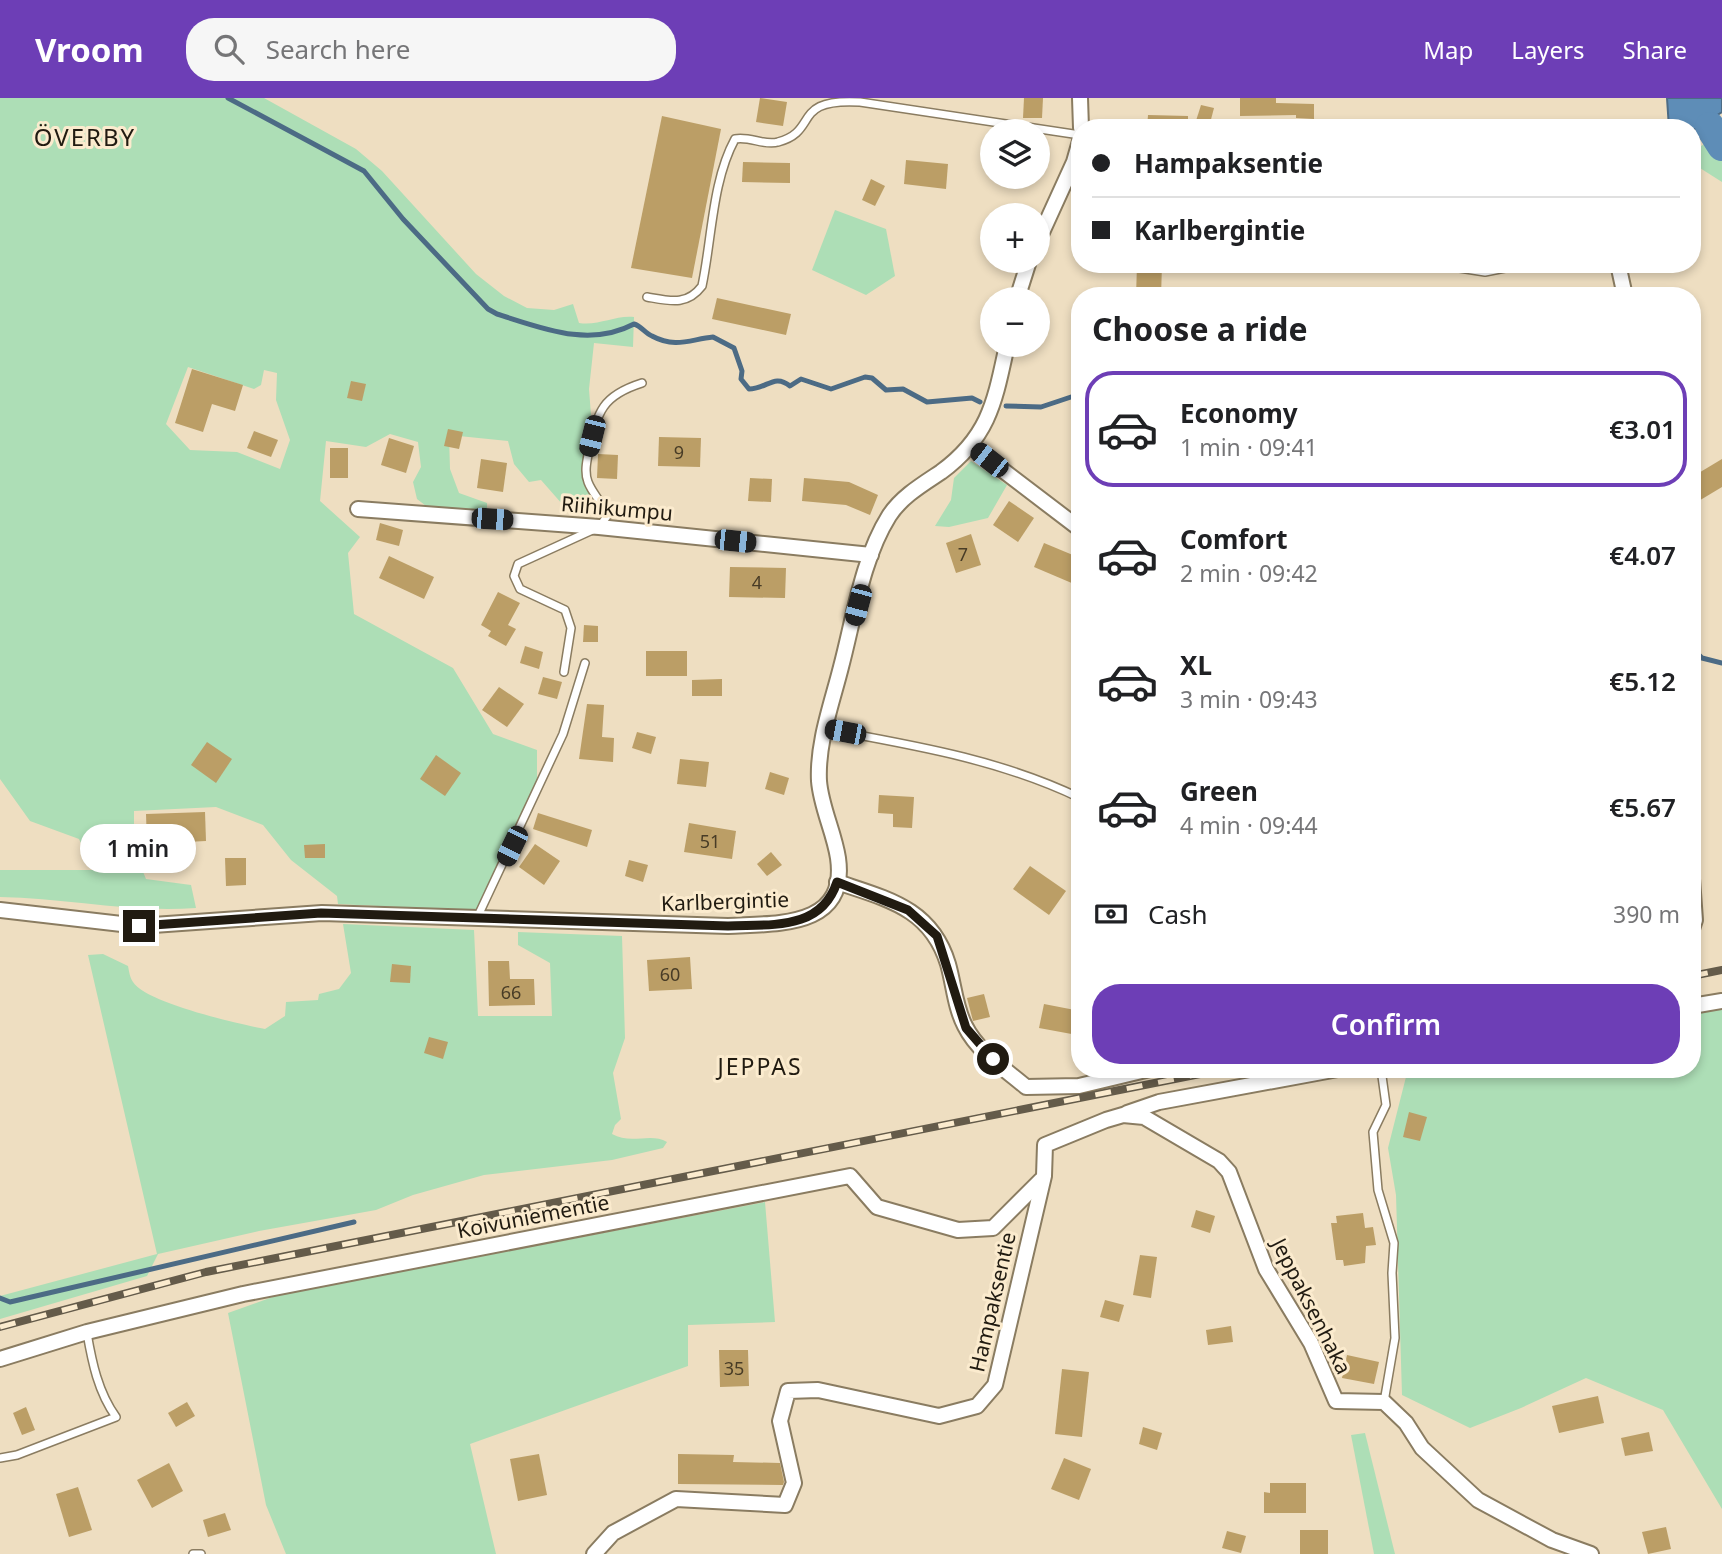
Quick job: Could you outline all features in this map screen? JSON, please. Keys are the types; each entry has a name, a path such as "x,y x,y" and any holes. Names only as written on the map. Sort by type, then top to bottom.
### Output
{"street":[{"path":"1080,98 1081,119"},
{"path":"1050,217 1071,176"},
{"path":"1004,357 993,408 983,430 971,446 891,513 871,555 825,729 819,783 838,860 837,882 890,900 924,921 937,936 966,1028 982,1049 1026,1087 1079,1086 1112,1078"},
{"path":"971,446 1071,522"},
{"name":"Riihikumpu","path":"358,509 599,527 871,555"},
{"name":"Karlbergintie","path":"0,910 139,926 321,913 728,926 786,923 821,911 831,901 837,882"},
{"path":"1701,1004 1722,1001"},
{"path":"1123,1115 1159,1102 1289,1078"},
{"name":"Hampaksentie","path":"598,1552 613,1533 676,1499 785,1505 794,1483 780,1421 788,1391 818,1390 939,1416 977,1406 995,1385 1044,1176 1045,1145 1123,1115"},
{"name":"Jeppaksenhaka","path":"1123,1115 1144,1116 1159,1122 1224,1166 1235,1186 1266,1269 1311,1343 1336,1401 1384,1402"},
{"name":"Koivuniementie","path":"0,1359 86,1332 243,1294 850,1175 877,1206 958,1230 993,1228 1018,1206 1044,1176"},
{"path":"1384,1402 1406,1423 1422,1448 1478,1500 1552,1540 1591,1554"}],"lane":[{"path":"647,297 677,302 693,298 702,286 719,187 727,154 735,139 747,137 778,142 794,133 817,103 834,99 860,102 1071,134"},
{"path":"564,672 571,628 565,610 520,589 514,576 518,564 599,527 608,515 588,483 585,465 597,414 609,399 625,388 642,383"},
{"path":"476,919 563,734 584,663"},
{"path":"825,729 965,756 1071,794"},
{"path":"1382,1078 1386,1105 1373,1132 1378,1190 1394,1243 1392,1273 1395,1338 1384,1402"},
{"path":"0,1458 17,1455 116,1417 107,1404 92,1363 86,1332"},
{"path":"193,1554 201,1554"}],"green space":[{"path":"0,98 264,98 356,149 382,171 476,274 504,296 527,308 554,310 573,304 579,323 634,317 633,347 594,343 589,389 591,415 582,465 585,485 593,497 570,513 541,480 529,482 514,464 508,441 449,435 450,469 459,493 487,503 487,512 430,509 417,499 413,482 421,467 418,442 390,434 366,447 326,441 320,501 360,537 348,553 354,614 453,668 493,734 537,750 537,780 476,911 338,904 337,896 291,860 263,825 216,807 134,811 134,850 146,879 191,885 196,908 147,909 0,897 0,870 94,870 79,839 30,821 0,779","holes":["188,367 254,389 261,385 264,370 277,373 276,400 290,440 280,469 237,452 190,450 166,424"]},
{"path":"1718,135 1722,137 1722,182 1701,169 1701,146"},
{"path":"835,210 886,229 895,276 866,295 812,270"},
{"path":"971,461 1007,485 988,518 949,527 935,526 951,500 954,478"},
{"path":"343,924 474,930 478,1016 552,1016 550,963 518,945 518,932 622,936 625,1038 613,1073 621,1119 612,1134 626,1138 661,1139 667,1142 663,1148 612,1160 484,1175 413,1195 376,1210 259,1231 158,1254 147,1276 0,1319 0,1296 157,1254 88,955 103,954 128,966 133,982 155,998 194,1012 265,1029 285,1016 286,1002 318,1000 319,994 339,989 351,973"},
{"path":"1722,1009 1722,1509 1663,1410 1586,1378 1470,1428 1402,1395 1396,1195 1388,1148 1406,1078 1701,1078 1701,1012"},
{"path":"765,1202 775,1322 688,1325 688,1366 470,1444 496,1554 286,1554 266,1505 228,1313 278,1295"},
{"path":"1365,1433 1395,1554 1374,1554 1351,1435"}],"water":[{"path":"1667,98 1722,98 1722,112 1701,125 1701,119 1668,119"}],"building":[{"path":"760,98 787,102 783,126 756,122"},
{"path":"1024,98 1043,98 1042,118 1023,118"},
{"path":"1240,98 1276,98 1276,103 1314,104 1314,119 1296,118 1296,115 1240,116"},
{"path":"1201,105 1214,108 1211,119 1197,119"},
{"path":"1148,115 1188,116 1188,119 1148,119"},
{"path":"662,116 721,129 692,278 631,268"},
{"path":"906,160 948,164 946,189 904,184"},
{"path":"743,162 790,163 790,183 742,182"},
{"path":"871,179 885,186 875,206 862,200"},
{"path":"1137,273 1162,273 1161,287 1136,287"},
{"path":"717,298 791,314 786,335 712,319"},
{"path":"192,369 243,385 235,411 212,404 203,432 175,423"},
{"path":"351,381 366,384 362,401 347,398"},
{"path":"448,429 463,432 459,449 444,446"},
{"path":"254,431 278,440 271,457 247,448"},
{"path":"659,437 701,438 700,467 658,466"},
{"path":"389,438 414,446 406,473 381,465"},
{"path":"330,448 348,448 348,478 330,478"},
{"path":"598,454 618,455 617,479 597,478"},
{"path":"481,459 507,463 503,492 477,488"},
{"path":"1722,459 1722,487 1701,500 1701,472"},
{"path":"750,478 772,479 771,502 748,501"},
{"path":"804,478 849,482 878,495 870,515 846,505 802,501"},
{"path":"1009,501 1034,518 1018,542 993,525"},
{"path":"380,523 403,530 399,546 376,540"},
{"path":"971,534 981,565 956,573 946,543"},
{"path":"1044,543 1071,554 1071,583 1034,567"},
{"path":"389,556 434,577 424,599 379,578"},
{"path":"730,567 786,568 785,598 729,597"},
{"path":"498,592 520,603 508,625 516,629 506,646 488,636 491,631 481,625"},
{"path":"584,625 598,626 598,642 583,642"},
{"path":"525,646 543,652 539,669 520,663"},
{"path":"646,651 687,651 687,676 646,676"},
{"path":"543,677 562,682 557,699 538,694"},
{"path":"722,679 722,696 692,696 692,680"},
{"path":"499,687 524,704 507,727 482,710"},
{"path":"587,704 604,705 602,737 614,738 613,762 579,759"},
{"path":"637,732 656,737 651,754 632,748"},
{"path":"207,742 232,759 216,783 191,765"},
{"path":"436,755 461,773 445,796 420,779"},
{"path":"680,759 709,762 706,787 677,784"},
{"path":"770,772 789,778 784,795 765,789"},
{"path":"879,795 914,797 912,828 893,827 893,814 878,813"},
{"path":"205,812 206,841 147,844 146,814"},
{"path":"538,813 592,830 587,847 533,829"},
{"path":"689,823 736,831 732,859 684,852"},
{"path":"325,844 325,858 305,858 304,845"},
{"path":"535,844 560,861 544,885 519,867"},
{"path":"771,852 782,865 767,876 757,864"},
{"path":"225,858 246,858 246,885 226,886"},
{"path":"629,860 648,865 643,882 625,876"},
{"path":"1030,866 1066,891 1049,915 1013,889"},
{"path":"690,957 692,989 649,991 647,960"},
{"path":"488,961 509,961 510,979 534,979 535,1005 489,1006"},
{"path":"392,964 411,966 410,983 390,982"},
{"path":"984,994 990,1017 973,1021 967,998"},
{"path":"1044,1004 1071,1009 1071,1034 1039,1028"},
{"path":"429,1037 448,1042 443,1059 424,1053"},
{"path":"1409,1112 1427,1117 1420,1141 1403,1137"},
{"path":"1196,1210 1215,1216 1210,1233 1191,1227"},
{"path":"1363,1213 1365,1228 1373,1227 1376,1245 1366,1246 1365,1263 1344,1266 1343,1260 1336,1260 1331,1223 1337,1223 1336,1216"},
{"path":"1140,1255 1157,1257 1151,1298 1133,1295"},
{"path":"1105,1300 1124,1305 1119,1322 1100,1317"},
{"path":"1231,1326 1233,1342 1208,1345 1206,1330"},
{"path":"719,1350 748,1350 749,1386 720,1387"},
{"path":"1347,1355 1379,1362 1374,1384 1342,1378"},
{"path":"1062,1369 1089,1372 1082,1437 1055,1434"},
{"path":"1598,1396 1604,1423 1559,1433 1552,1406"},
{"path":"187,1402 195,1416 176,1427 168,1413"},
{"path":"26,1407 35,1430 22,1435 13,1413"},
{"path":"1143,1427 1162,1433 1157,1450 1139,1444"},
{"path":"1649,1432 1653,1451 1625,1456 1621,1438"},
{"path":"539,1454 547,1495 518,1501 510,1459"},
{"path":"678,1454 734,1455 733,1462 780,1463 784,1482 783,1485 678,1484"},
{"path":"1064,1458 1091,1469 1079,1500 1051,1489"},
{"path":"169,1463 183,1491 152,1508 137,1480"},
{"path":"1270,1483 1306,1483 1306,1513 1264,1513 1264,1492 1270,1493"},
{"path":"78,1487 92,1530 69,1537 56,1494"},
{"path":"225,1513 231,1530 208,1537 203,1520"},
{"path":"1666,1527 1671,1549 1648,1554 1642,1532"},
{"path":"1300,1530 1328,1530 1328,1554 1300,1554"},
{"path":"1227,1531 1246,1536 1241,1553 1222,1548"}],"waterway":[{"path":"228,98 364,171 403,219 488,309 497,314 548,330 583,335 600,335 634,324 652,336 669,342 713,337 734,348 742,371 741,379 749,389 775,381 790,386 801,379 831,389 865,377 872,378 886,390 903,389 927,402 972,398 980,402"},
{"path":"1710,127 1722,146"},
{"path":"1006,406 1041,407 1071,397"},
{"path":"1701,657 1722,663"},
{"path":"0,1298 10,1302 354,1222"}],"railway":[{"path":"1701,974 1722,970"},
{"path":"0,1327 206,1272 1180,1078"}],"district":[{"name":"ÖVERBY","path":"85,136"},
{"name":"JEPPAS","path":"760,1066"}],"route":[{"path":"139,926 321,913 728,926 786,923 821,911 831,901 837,882 890,900 924,921 937,936 958,1010 966,1028 993,1059"}]}
